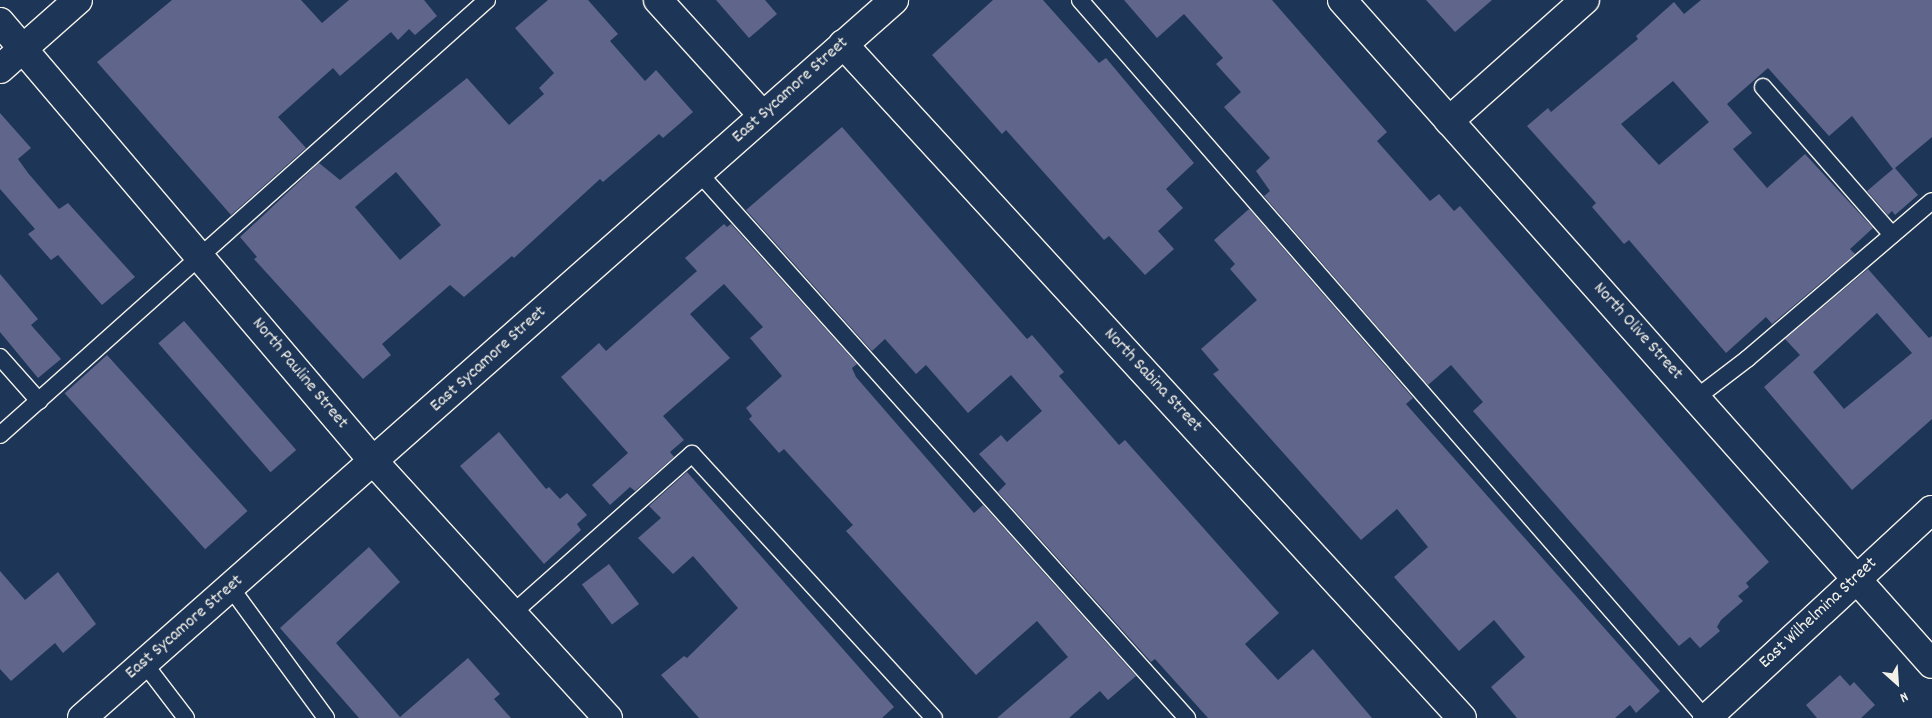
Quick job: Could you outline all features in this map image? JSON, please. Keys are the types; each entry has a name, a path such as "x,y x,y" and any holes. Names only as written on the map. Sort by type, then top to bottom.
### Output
{"street":[{"path":"0,69 78,0"},
{"path":"658,0 763,116"},
{"name":"East Sycamore Street","path":"82,718 374,462 894,0"},
{"name":"North Olive Street","path":"1342,0 1932,664"},
{"path":"1449,121 1585,0"},
{"name":"North Pauline Street","path":"0,22 374,462 514,612 608,718"},
{"name":"North Sabina Street","path":"843,44 1462,718"},
{"name":"East Wilhelmina Street","path":"1706,718 1932,510"}],"lane":[{"path":"0,435 487,0"},
{"path":"1080,0 1706,718"},
{"path":"1763,87 1892,235"},
{"path":"699,173 1187,718"},
{"path":"1696,398 1747,359 1932,201"},
{"path":"0,357 39,401"},
{"path":"514,612 692,454 934,718"},
{"path":"231,588 326,718"},
{"path":"144,664 186,718"}],"building":[{"path":"172,0 301,0 322,23 349,0 424,0 437,16 415,35 409,29 398,40 391,32 340,76 333,68 278,117 306,148 231,215 97,62"},
{"path":"548,0 588,0 618,34 610,41 645,81 656,70 693,112 663,138 659,134 603,182 600,179 514,258 512,256 464,297 450,285 382,344 391,355 363,379 254,259 257,257 240,237 319,163 340,180 467,78 509,125 544,94 539,88 554,73 515,28","holes":["396,172 441,225 400,260 355,207"]},
{"path":"716,0 765,0 777,14 749,38"},
{"path":"993,0 1043,0 1099,63 1106,58 1194,163 1166,189 1183,208 1158,231 1174,249 1145,275 1109,236 1104,240 1006,130 1002,134 932,55"},
{"path":"1124,0 1272,0 1387,132 1377,141 1430,201 1439,194 1454,211 1460,206 1769,562 1746,583 1749,587 1738,596 1743,601 1721,620 1717,627 1720,631 1700,648 1690,637 1679,646 1473,411 1483,402 1451,365 1428,385 1264,196 1270,191 1256,171 1270,158 1224,107 1241,92 1216,64 1223,58 1184,14 1157,38"},
{"path":"1426,0 1492,0 1455,32"},
{"path":"1701,0 1932,0 1932,137 1895,168 1918,195 1895,215 1892,211 1888,215 1867,191 1893,169 1852,116 1829,136 1768,68 1727,104 1752,133 1733,149 1767,188 1805,154 1873,228 1850,249 1855,254 1772,324 1766,317 1726,353 1629,240 1624,244 1592,207 1596,203 1527,126 1548,108 1551,112 1638,39 1636,36 1674,2 1684,14","holes":["1673,81 1709,122 1659,165 1621,124"]},
{"path":"0,113 31,148 18,159 28,173 59,209 68,203 135,277 102,305 58,255 51,260 28,234 35,229 0,189"},
{"path":"842,127 1027,339 1032,335 1064,372 1059,376 1119,445 1125,440 1279,613 1245,644 1278,680 1313,649 1372,718 1208,718 1155,659 1151,662 998,492 1006,484 979,454 1001,435 1007,442 1042,411 1011,375 968,413 926,365 916,374 885,339 872,351 746,210"},
{"path":"1249,209 1413,398 1406,404 1660,691 1636,713 1630,705 1615,718 1517,718 1491,687 1525,657 1494,620 1459,651 1394,577 1428,547 1397,509 1361,540 1213,374 1219,370 1201,349 1257,300 1230,269 1235,264 1214,240"},
{"path":"724,224 727,227 731,224 857,364 852,368 856,377 974,513 983,505 1136,676 1108,700 1100,691 1069,718 997,718 1068,657 1037,621 976,675 846,531 853,525 784,449 779,453 749,419 752,416 746,408 782,376 750,338 763,327 724,284 690,314 730,358 663,416 684,440 670,452 674,457 635,491 630,487 610,505 592,485 628,453 561,377 599,343 606,351 697,271 685,258"},
{"path":"1868,269 1929,338 1932,336 1932,419 1852,490 1764,387 1800,355 1785,339","holes":["1877,313 1912,353 1844,409 1813,372"]},
{"path":"0,274 38,319 31,325 61,359 38,378 0,332"},
{"path":"184,321 296,450 271,472 158,343"},
{"path":"107,355 248,511 205,549 65,393"},
{"path":"499,432 546,489 549,487 560,499 567,493 587,515 577,524 581,530 544,564 460,466"},
{"path":"687,472 894,707 882,718 699,718 661,675 684,656 687,658 738,608 693,556 673,574 638,538 661,518 649,506"},
{"path":"369,547 400,582 336,643 400,717 468,658 500,694 494,699 511,718 359,718 280,628"},
{"path":"609,564 639,604 612,624 582,584"},
{"path":"0,571 25,600 58,572 96,624 63,653 55,643 11,681 0,669"},
{"path":"1840,675 1850,686 1854,682 1875,705 1861,718 1817,718 1806,705"}]}
